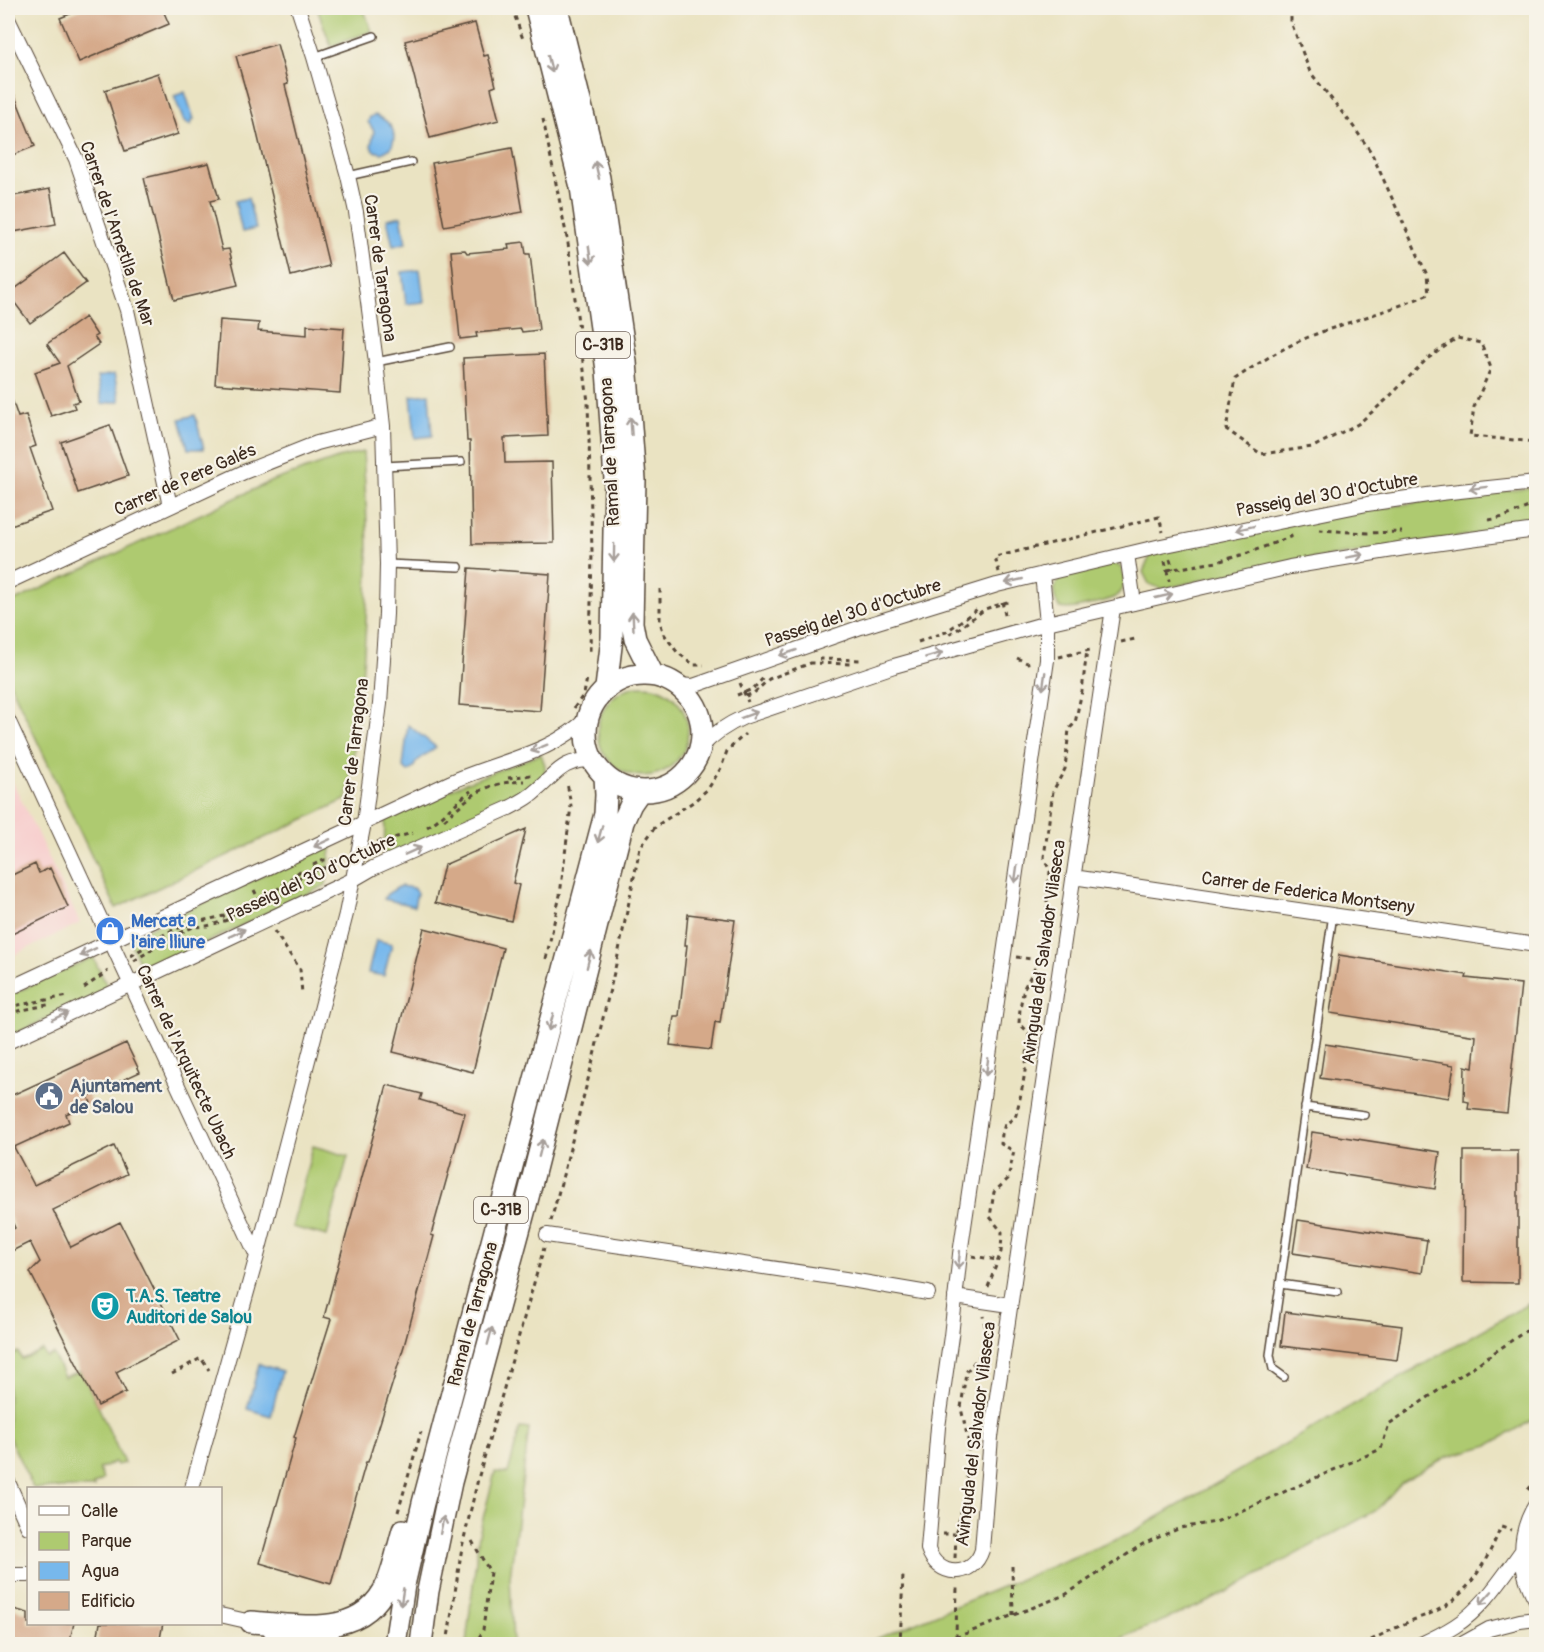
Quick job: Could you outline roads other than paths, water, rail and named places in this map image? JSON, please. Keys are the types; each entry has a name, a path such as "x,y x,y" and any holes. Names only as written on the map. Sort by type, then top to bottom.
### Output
{"main road":[{"name":"Ramal de Tarragona","path":"536,8 580,187 606,370 615,479 612,638 606,688"},
{"name":"Ramal de Tarragona","path":"556,8 599,178 626,362 634,480 632,623 635,639 653,675"},
{"path":"599,768 615,783 627,789 656,790 672,784 685,775 695,762 701,747 702,724 699,712 687,692 678,685 666,678 641,674 628,676 606,688"},
{"name":"C-31B","path":"599,768 587,747 586,732 579,715 606,688"},
{"name":"Ramal de Tarragona","path":"394,1644 404,1585 446,1417 605,814 606,795 599,768"},
{"name":"Ramal de Tarragona","path":"421,1644 428,1591 451,1482 526,1205 623,822 640,791"},
{"name":"C-31B","path":"251,1622 322,1627 339,1624 366,1611 374,1604 382,1593 393,1567 413,1493 428,1452 446,1417"},
{"path":"251,1622 309,1644"}],"street":[{"name":"Carrer de Tarragona","path":"192,1487 346,914 364,823 380,704 387,564 383,426 376,362 356,212 348,176 298,8"},
{"name":"Carrer de l'Ametlla de Mar","path":"8,19 76,159 127,310 170,506"},
{"name":"Carrer de Pere Galés","path":"8,582 244,472 317,444 383,426"},
{"name":"Passeig del 30 d'Octubre","path":"678,685 693,686 869,624 997,585 1042,574 1367,504 1536,483"},
{"path":"701,747 711,735 721,728 753,714 894,666 1047,623 1290,567 1404,548 1536,530"},
{"path":"1127,554 1134,603"},
{"path":"1042,574 1047,623"},
{"name":"Avinguda del Salvador Vilaseca","path":"1047,623 1047,660 961,1246 938,1426 928,1549 936,1563 945,1569 955,1571 974,1564 982,1550 990,1437 1113,608"},
{"name":"Passeig del 30 d'Octubre","path":"8,989 460,778 552,743 571,733 579,715"},
{"name":"Carrer de l'Arquitecte Ubach","path":"8,720 256,1256"},
{"name":"Passeig del 30 d'Octubre","path":"8,1042 373,868 509,808 524,800 564,766 580,760 599,768"},
{"name":"Carrer de Federica Montseny","path":"1073,877 1536,945"},
{"path":"547,1235 928,1293"},
{"path":"955,1297 1010,1305"},
{"path":"8,1482 27,1525"},
{"path":"1536,1504 1527,1522 1521,1551 1523,1568 1536,1600"},
{"path":"1421,1644 1454,1627 1467,1617 1495,1587 1521,1551"},
{"path":"8,1577 27,1575"},
{"path":"222,1615 251,1622"},
{"path":"1462,1644 1489,1629 1536,1619"},
{"path":"330,1644 331,1633 339,1624"}],"lane":[{"path":"314,57 374,36"},
{"path":"348,176 411,162"},
{"path":"376,362 450,347"},
{"path":"384,466 461,462"},
{"path":"387,564 459,567"},
{"path":"1284,1377 1273,1369 1270,1355 1333,915"},
{"path":"1305,1107 1364,1115"},
{"path":"1280,1284 1338,1292"}],"water":[{"path":"185,92 194,119 191,125 184,122 174,96"},
{"path":"375,115 392,127 394,137 391,148 382,153 374,151 371,146 374,131 368,122 370,117"},
{"path":"248,198 256,229 242,232 235,201"},
{"path":"401,216 406,243 393,246 387,219"},
{"path":"420,270 424,302 406,304 402,272"},
{"path":"114,374 120,401 102,404 97,377"},
{"path":"429,394 432,436 415,438 411,396"},
{"path":"195,415 204,449 188,449 180,419"},
{"path":"408,725 436,747 416,762 408,772 403,767"},
{"path":"400,886 413,888 417,893 414,906 384,899 387,894"},
{"path":"376,940 392,944 384,976 368,973"},
{"path":"259,1364 282,1371 271,1416 247,1409"}],"place":[{"name":"Mercat a l'aire lliure","path":"110,931"},
{"name":"Ajuntament de Salou","path":"49,1096"},
{"name":"T.A.S. Teatre Auditori de Salou","path":"105,1306"}]}
